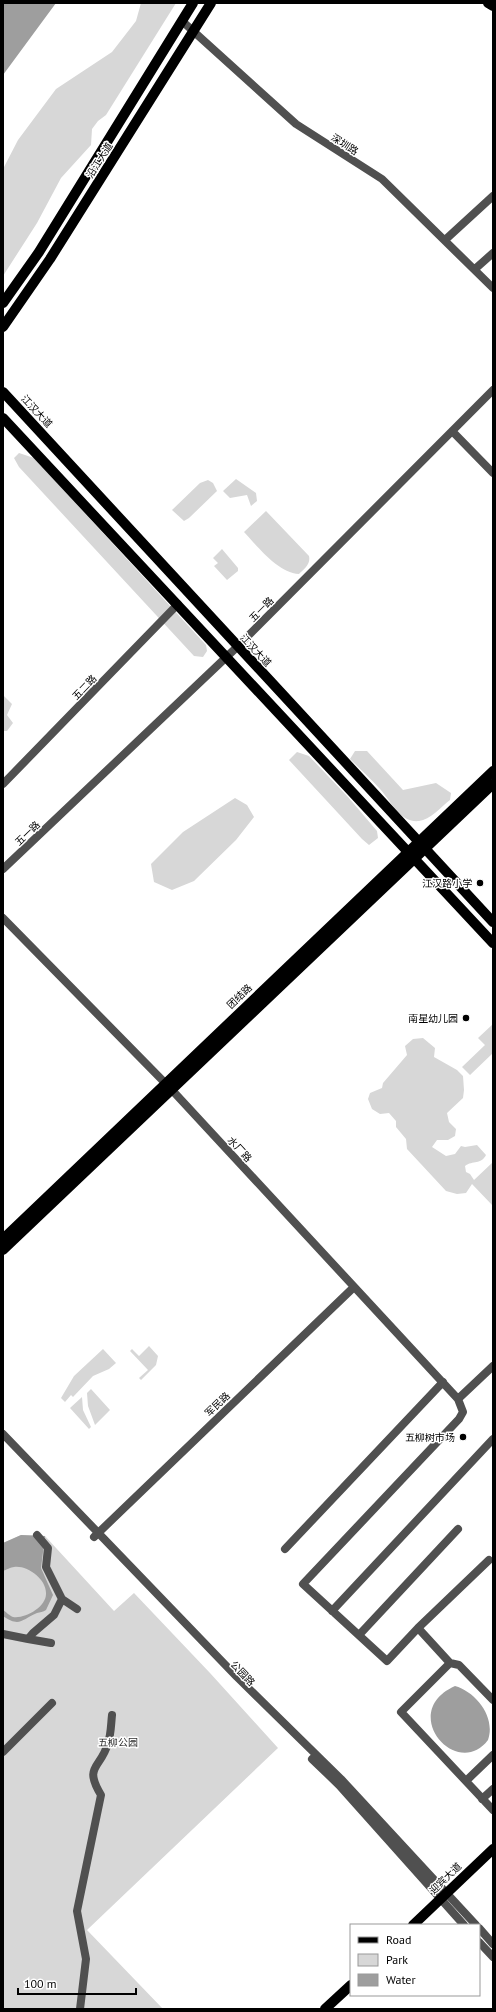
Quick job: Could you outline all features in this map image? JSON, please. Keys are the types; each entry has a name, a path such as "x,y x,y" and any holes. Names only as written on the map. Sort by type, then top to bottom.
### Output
{"main road":[{"name":"沿江大道","path":"3,303 39,252 194,3"},
{"name":"沿江大道","path":"3,327 50,259 211,3"},
{"path":"488,3 493,6"},
{"name":"江汉大道","path":"3,392 237,647 493,922"},
{"path":"3,418 227,656 493,943"},
{"name":"团结路","path":"3,1240 168,1087 412,855 493,771"},
{"name":"团结路","path":"422,845 493,784"},
{"name":"团结路","path":"3,1250 168,1087"},
{"name":"迎宾大道","path":"423,1924 493,1848"},
{"name":"迎宾大道","path":"414,1924 493,1857"},
{"path":"326,2009 350,1986"},
{"path":"334,2009 350,1994"}],"street":[{"name":"深圳路","path":"182,21 296,124 382,179 493,288"},
{"path":"445,240 493,196"},
{"path":"475,269 493,253"},
{"name":"五一路","path":"3,869 237,647 493,390"},
{"path":"452,431 493,473"},
{"name":"五二路","path":"3,784 178,604"},
{"name":"水厂路","path":"3,918 168,1087 458,1399"},
{"name":"军民路","path":"96,1535 354,1287"},
{"path":"489,1560 418,1628 387,1661 303,1584 459,1419 463,1412 458,1399 493,1366"},
{"path":"285,1549 443,1382"},
{"path":"3,1434 96,1535"},
{"path":"3,1439 96,1535 341,1779 446,1898 475,1924"},
{"path":"332,1611 493,1439"},
{"path":"359,1635 458,1529"},
{"path":"37,1535 48,1548 46,1567 62,1599 77,1609"},
{"path":"28,1640 32,1632 54,1615 62,1599"},
{"path":"418,1628 450,1663 459,1665 493,1700"},
{"path":"3,1634 51,1644"},
{"path":"450,1663 401,1712 493,1810"},
{"path":"3,1752 52,1702"},
{"path":"80,2009 86,1959 77,1911 101,1795 93,1782 93,1770 108,1744 112,1715"},
{"path":"466,1781 493,1755"},
{"path":"482,1799 493,1789"},
{"path":"446,1898 463,1924"},
{"path":"480,1929 493,1944"},
{"path":"480,1943 493,1957"}],"green space":[{"path":"141,3 176,3 106,115 98,121 92,129 91,145 61,178 37,223 3,276 3,169 18,140 56,89 112,52 136,21"},
{"path":"19,453 34,458 206,645 207,651 203,657 194,656 19,467 14,458"},
{"path":"236,479 256,493 257,501 251,506 247,495 230,498 223,491"},
{"path":"208,480 213,483 217,491 184,521 172,510 200,483"},
{"path":"266,511 309,556 308,564 299,574 291,573 276,564 262,552 244,532"},
{"path":"222,549 238,568 238,571 227,580 214,566 218,563 213,558"},
{"path":"3,695 12,704 7,715 13,723 7,731 3,731"},
{"path":"355,751 367,751 403,790 436,783 451,793 450,800 431,816 423,820 412,821 406,819 396,810 380,789 350,759"},
{"path":"297,752 309,756 348,797 377,831 378,838 369,845 362,839 289,760"},
{"path":"235,798 247,805 254,817 236,840 194,881 172,890 154,882 151,864 183,832"},
{"path":"493,1024 493,1053 470,1075 462,1067 485,1045 478,1038"},
{"path":"423,1038 435,1048 434,1057 457,1070 463,1076 463,1098 447,1113 449,1122 456,1129 455,1136 448,1140 437,1140 432,1147 446,1156 455,1154 461,1146 465,1147 477,1145 486,1155 482,1160 465,1166 466,1172 470,1174 474,1180 493,1162 493,1206 472,1184 466,1193 457,1194 446,1191 407,1149 406,1139 396,1127 396,1121 389,1113 380,1114 372,1109 368,1099 370,1093 382,1088 383,1083 407,1055 405,1046 413,1039"},
{"path":"149,1346 158,1356 156,1365 141,1380 139,1378 148,1370 130,1351 132,1349 139,1356"},
{"path":"103,1349 116,1363 109,1369 93,1376 73,1397 71,1395 65,1402 61,1398 74,1376"},
{"path":"91,1389 110,1410 95,1425 88,1406 87,1393"},
{"path":"82,1397 83,1410 91,1427 89,1429 70,1408"},
{"name":"五柳公园","path":"21,1535 45,1536 114,1611 134,1593 210,1673 278,1748 87,1930 163,2009 3,2009 3,1543"}],"water":[{"path":"3,3 56,3 3,75"},
{"path":"21,1535 45,1536 41,1568 53,1595 46,1610 17,1622 9,1620 3,1616 3,1610 13,1617 29,1614 39,1608 45,1599 46,1594 40,1579 31,1571 25,1568 14,1567 3,1571 3,1543"},
{"path":"455,1686 463,1689 477,1700 487,1714 490,1731 488,1740 475,1751 462,1753 449,1748 438,1738 432,1725 431,1711 438,1697"}],"place":[{"name":"江汉路小学","path":"480,883"},
{"name":"南星幼儿园","path":"466,1018"},
{"name":"五柳树市场","path":"463,1437"}]}
